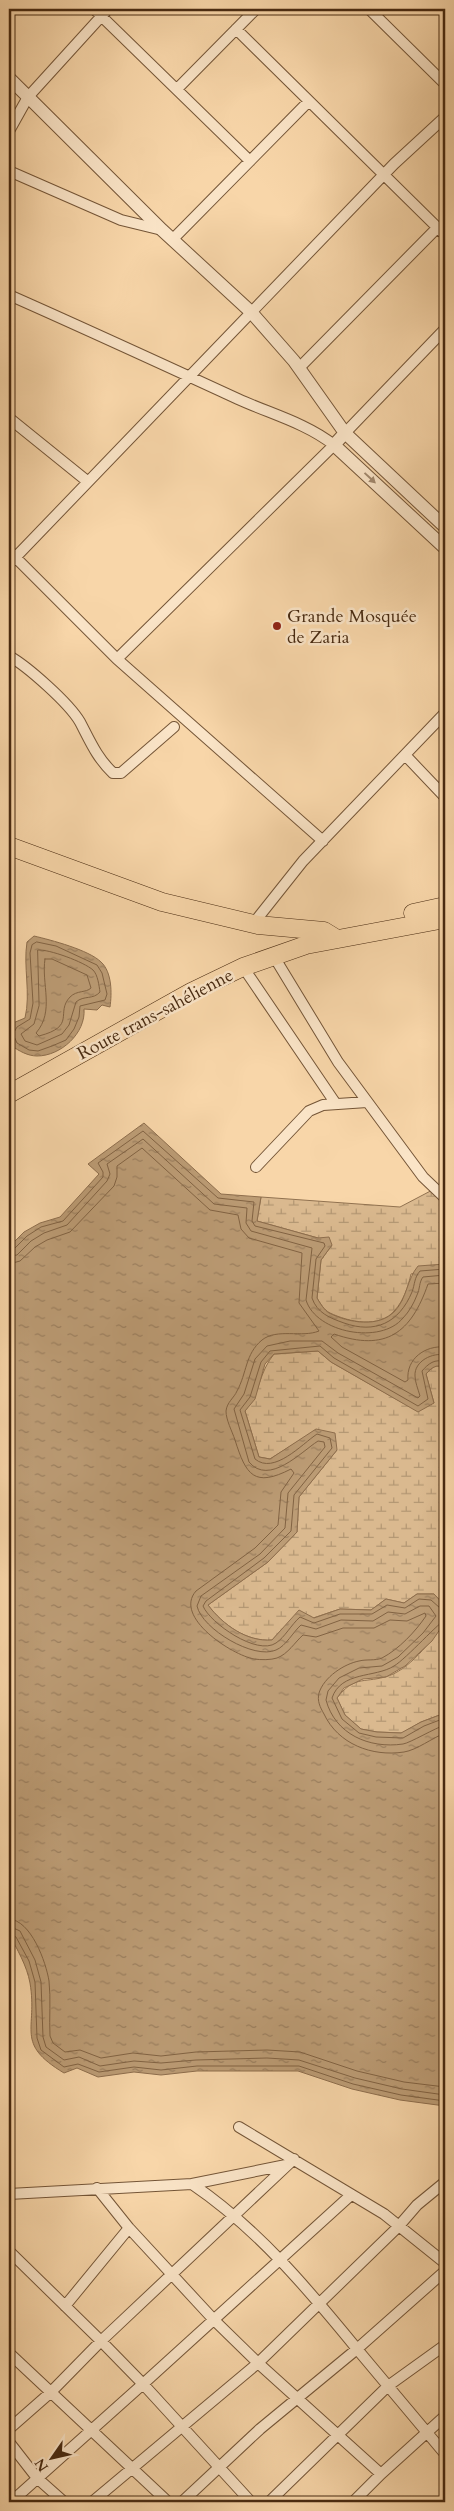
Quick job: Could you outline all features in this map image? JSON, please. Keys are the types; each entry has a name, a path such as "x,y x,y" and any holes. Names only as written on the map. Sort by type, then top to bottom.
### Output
{"highway":[{"name":"Route trans-sahélienne","path":"9,846 162,902 252,924 332,936 445,919"},
{"name":"Route trans-sahélienne","path":"9,1094 191,992 243,967 332,936 445,906"}],"street":[{"path":"177,89 256,9"},
{"path":"370,9 445,84"},
{"path":"9,131 28,97 101,11 250,161"},
{"path":"236,30 441,232 299,368"},
{"path":"9,78 172,240 251,312 299,368 345,433 444,524"},
{"path":"172,240 309,102"},
{"path":"323,841 117,659 11,558 384,174 445,117"},
{"path":"9,171 121,220 162,230"},
{"path":"9,295 256,407 317,431 445,548"},
{"path":"117,659 334,445 445,329"},
{"path":"9,418 87,481"},
{"path":"9,656 26,668 75,715 94,752 113,773 121,773 174,727"},
{"path":"252,924 303,861 406,756 445,713"},
{"path":"406,756 445,798"},
{"path":"273,955 320,1033 367,1102 423,1177 445,1198"},
{"path":"243,967 336,1104"},
{"path":"256,1167 309,1110 316,1106 367,1102"},
{"path":"239,2127 291,2162 384,2214 445,2263"},
{"path":"9,2194 192,2184 291,2162"},
{"path":"9,2429 50,2393 101,2341 291,2162"},
{"path":"92,2502 258,2362 398,2227 417,2205 445,2182"},
{"path":"192,2184 234,2216 281,2261 320,2304 445,2454"},
{"path":"96,2188 214,2320 381,2474"},
{"path":"11,2502 92,2432 351,2195"},
{"path":"65,2306 130,2228"},
{"path":"9,2251 144,2384 251,2502"},
{"path":"182,2502 445,2271"},
{"path":"269,2502 388,2386 445,2345"},
{"path":"9,2353 92,2432 134,2468 168,2502"},
{"path":"353,2502 445,2416"},
{"path":"9,2442 37,2478 64,2502"}],"green space":[{"path":"440,1186 445,1190 445,1266 411,1274 401,1302 395,1310 389,1316 373,1322 355,1321 330,1313 317,1298 321,1260 332,1245 318,1238 257,1221 261,1197 400,1207"},
{"path":"318,1351 331,1362 403,1403 434,1403 426,1374 434,1367 445,1368 445,1606 434,1594 417,1594 404,1603 386,1599 371,1610 340,1609 283,1628 272,1640 263,1640 236,1631 208,1605 268,1562 297,1532 299,1497 337,1450 297,1442 270,1459 259,1457 245,1411 254,1397 265,1368 274,1354"},
{"path":"445,1622 445,1713 421,1722 402,1733 361,1729 345,1715 337,1698 348,1686 385,1677 403,1669 419,1654"}],"water":[{"path":"34,936 88,953 105,966 111,989 110,1007 102,1005 97,1010 84,1009 84,1018 81,1026 70,1042 55,1052 37,1056 24,1053 12,1046 9,1033 13,1023 25,1018 27,1009 26,951 27,942"},
{"path":"144,1123 221,1194 261,1197 257,1221 318,1238 329,1237 332,1245 321,1260 317,1298 329,1313 354,1321 372,1322 381,1320 399,1306 411,1277 418,1266 445,1264 445,1368 434,1367 426,1374 434,1403 418,1412 331,1362 318,1351 274,1354 265,1364 255,1399 245,1411 259,1457 270,1459 316,1429 335,1433 337,1450 299,1497 297,1532 268,1562 208,1605 236,1631 263,1640 272,1640 299,1610 314,1618 340,1609 371,1610 386,1599 404,1603 417,1594 434,1594 445,1606 445,1622 432,1641 405,1666 386,1677 363,1679 344,1688 337,1698 345,1715 361,1729 377,1732 401,1733 421,1722 445,1713 445,2106 400,2100 352,2089 298,2071 197,2071 161,2075 134,2072 98,2077 77,2068 64,2073 39,2053 33,2044 31,2034 32,1999 29,1977 9,1934 9,1247 24,1232 40,1223 60,1217 99,1174 88,1164"}],"place":[{"name":"Grande Mosquée de Zaria","path":"277,626"}]}
